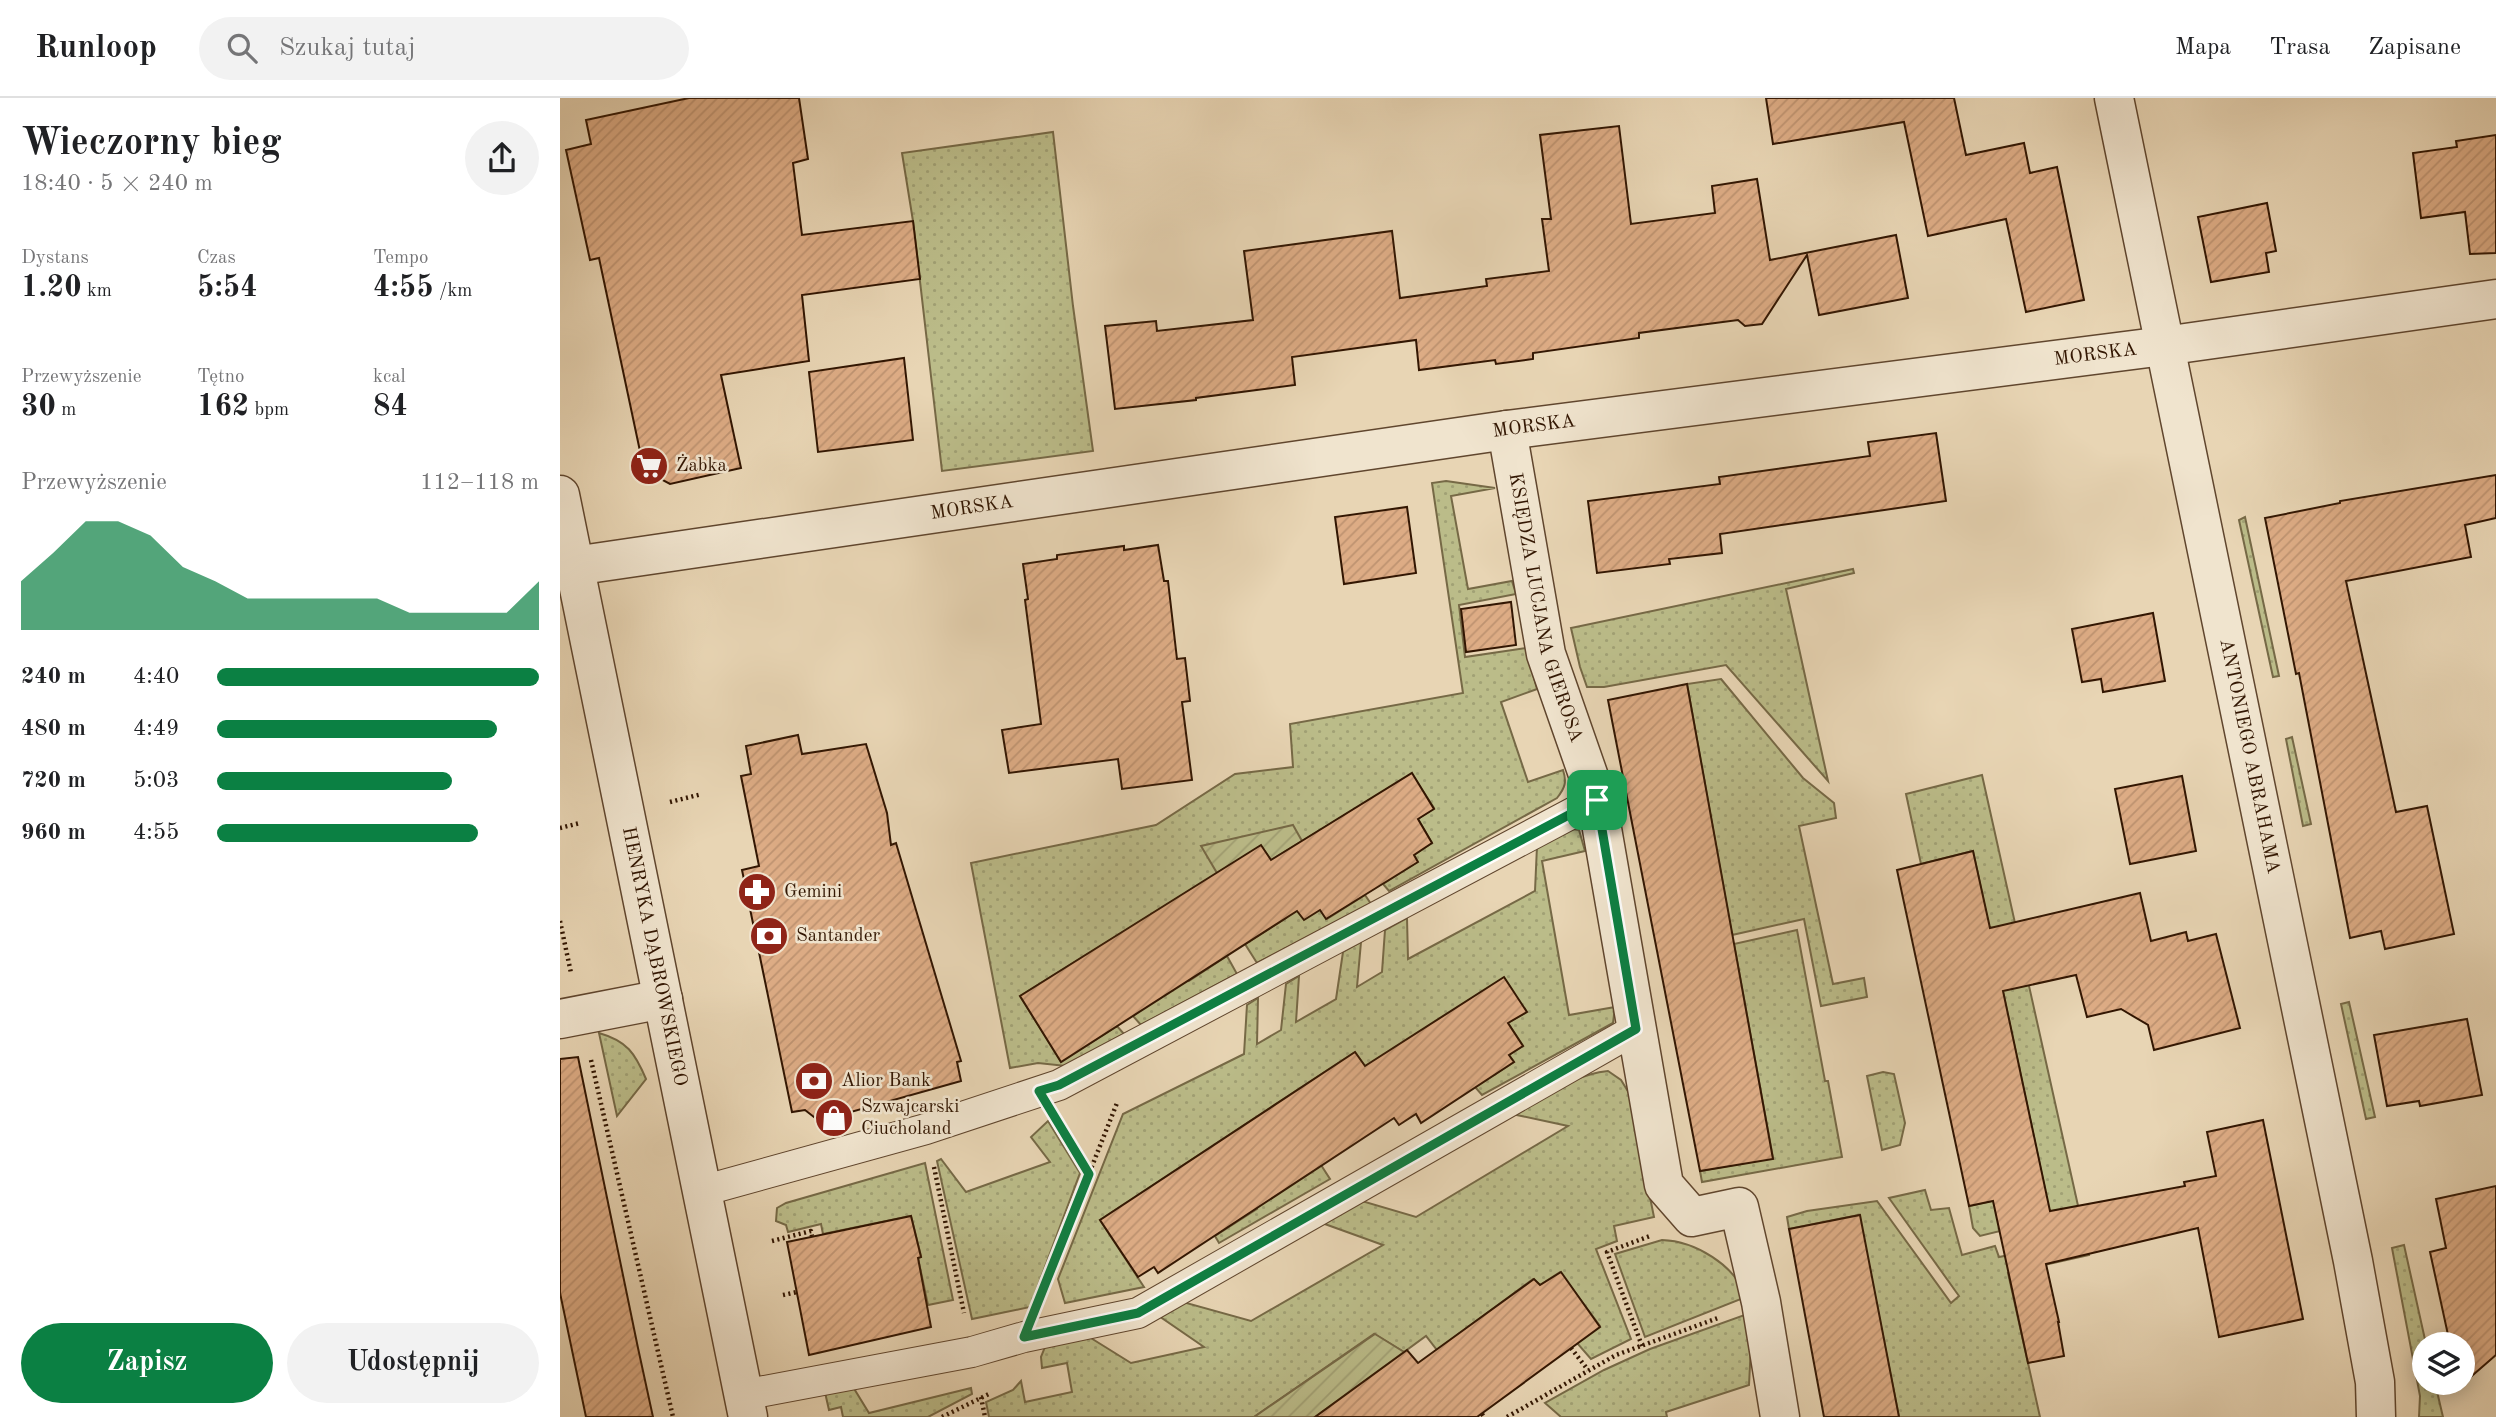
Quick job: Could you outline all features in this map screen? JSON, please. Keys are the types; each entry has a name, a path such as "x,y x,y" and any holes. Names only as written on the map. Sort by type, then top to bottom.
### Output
{"street":[{"name":"ANTONIEGO ABRAHAMA","path":"2114,98 2353,1261 2375,1382 2376,1417"},
{"name":"MORSKA","path":"574,566 1507,430 2164,346 2496,299"},
{"name":"KSIĘDZA LUCJANA GIEROSA","path":"1507,430 1546,654 1597,800 1664,1185 1684,1208"},
{"name":"HENRYKA DĄBROWSKIEGO","path":"560,495 745,1406"},
{"path":"570,1017 663,999"},
{"path":"1684,1208 1692,1217 1740,1207 1780,1417"}],"lane":[{"path":"702,1191 926,1129 1049,1088 1597,800"},
{"path":"745,1406 1024,1337 1138,1313 1636,1029"}],"path":[{"path":"560,922 570,1017 673,1417"},
{"path":"942,1417 1010,1385 1024,1337 1142,1040"},
{"path":"1049,1088 1089,1174"},
{"path":"926,1129 985,1417"},
{"path":"1642,1346 1607,1252 1657,1234 1684,1208"},
{"path":"772,1241 811,1231 812,1236"},
{"path":"783,1296 796,1292"},
{"path":"1507,1417 1616,1355 1760,1302"},
{"path":"1571,1348 1588,1370"}],"green space":[{"path":"1053,132 1093,451 942,471 913,221 902,153"},
{"path":"1446,481 1495,488 1451,496 1468,589 1512,581 1516,594 1459,605 1465,657 1526,648 1537,689 1501,702 1528,782 1563,770 1565,781 1560,794 1389,891 1383,884 1417,862 1414,855 1432,843 1418,819 1434,808 1412,774 1271,860 1261,846 1020,996 1061,1061 1117,1026 1124,1034 1066,1066 1038,1063 1010,1068 971,863 1156,825 1235,774 1293,767 1290,724 1463,693 1432,483"},
{"path":"2245,517 2279,676 2273,677 2239,520"},
{"path":"1853,569 1854,573 1786,589 1828,781 1726,665 1604,687 1587,687 1571,628"},
{"path":"1721,679 1803,778 1834,803 1836,818 1799,826 1833,984 1864,978 1867,997 1821,1006 1804,919 1732,935 1687,684"},
{"path":"2292,737 2311,824 2303,826 2286,739"},
{"path":"1982,775 2089,1255 2008,1273 2040,1417 1899,1417 1859,1215 1789,1229 1787,1217 1807,1211 1877,1201 1951,1303 1959,1296 1889,1198 1925,1190 1931,1210 1949,1208 1962,1255 1995,1246 1999,1257 2039,1249 2004,1230 1980,1236 1973,1228 1969,1206 2045,1189 1973,851 1921,864 1906,794"},
{"path":"1293,825 1302,841 1271,860 1261,846 1217,873 1201,846"},
{"path":"1572,829 1579,830 1585,851 1542,861 1569,1015 1615,1007 1613,1023 1482,1095 1475,1087 1514,1062 1509,1055 1523,1046 1508,1023 1526,1012 1365,1066 1355,1052 1100,1220 1144,1287 1065,1303 1058,1279 1123,1114 1244,1054 1247,1005 1258,998 1257,1044 1281,1030 1286,984 1299,976 1296,1022 1336,999 1343,952 1361,942 1357,987 1382,972 1385,930 1407,918 1408,959 1535,891 1537,846"},
{"path":"1365,895 1371,904 1257,963 1245,944 1286,918 1293,906 1320,910 1327,919"},
{"path":"1797,930 1842,1157 1702,1182 1700,1171 1773,1158 1734,944"},
{"path":"1227,956 1237,974 1141,1025 1133,1016 1183,973 1189,981"},
{"path":"2349,1002 2375,1117 2366,1119 2341,1004"},
{"path":"599,1033 617,1040 629,1049 646,1079 617,1116"},
{"path":"1608,1071 1621,1080 1629,1093 1654,1217 1614,1226 1617,1241 1596,1249 1631,1339 1591,1359 1577,1343 1600,1326 1560,1272 1540,1285 1533,1279 1437,1350 1426,1336 1404,1352 1374,1334 1254,1417 989,1417 986,1402 1013,1390 1021,1381 1025,1402 1072,1392 1067,1363 1042,1368 1041,1357 1045,1347 1086,1335 1131,1363 1204,1347 1159,1316 1183,1302 1251,1321 1383,1245 1322,1223 1362,1201 1416,1217 1568,1126 1512,1114 1571,1082"},
{"path":"1883,1072 1894,1074 1905,1123 1900,1145 1882,1150 1867,1076"},
{"path":"1048,1121 1080,1173 1030,1307 972,1319 937,1161 941,1159 966,1192 1050,1162 1031,1137"},
{"path":"925,1163 953,1300 928,1305 918,1258 921,1256 911,1216 823,1234 821,1224 788,1232 786,1225 776,1221 777,1208 786,1203"},
{"path":"1321,1165 1330,1179 1219,1243 1215,1236 1257,1209 1253,1202"},
{"path":"1662,1240 1688,1245 1712,1257 1733,1275 1746,1297 1645,1337 1615,1254"},
{"path":"2404,1245 2423,1332 2412,1332 2412,1354 2392,1248"},
{"path":"1750,1313 1752,1325 1749,1385 1666,1412 1667,1417 1561,1417 1545,1403 1604,1370 1650,1349"},
{"path":"1375,1334 1404,1352 1315,1417 1254,1417"},
{"path":"850,1382 869,1413 971,1388 972,1394 928,1417 843,1417 841,1407 829,1410 824,1388"},
{"path":"2438,1395 2443,1417 2419,1417 2420,1396"}],"building":[{"path":"689,98 799,98 808,159 793,163 802,235 913,221 920,279 802,295 809,361 721,375 741,468 670,484 644,470 599,258 590,260 566,150 591,144 586,120"},
{"path":"1766,98 1954,98 1966,155 2024,143 2030,173 2057,167 2084,300 2026,312 2006,219 1928,236 1904,122 1773,144"},
{"path":"1619,126 1631,224 1715,213 1712,186 1757,179 1770,260 1896,235 1908,298 1819,315 1807,255 1762,324 1745,326 1738,320 1639,333 1639,338 1533,353 1533,359 1496,364 1495,360 1419,370 1416,340 1292,357 1295,385 1115,409 1105,326 1156,321 1157,331 1253,320 1244,251 1392,231 1400,298 1487,286 1486,279 1549,271 1542,219 1551,219 1540,135"},
{"path":"2496,135 2496,253 2470,254 2465,212 2421,218 2413,153 2457,147 2456,141"},
{"path":"2267,203 2276,251 2266,253 2269,272 2211,282 2198,217"},
{"path":"904,358 913,440 818,452 809,372"},
{"path":"1936,433 1946,501 1720,534 1722,553 1669,559 1670,564 1597,573 1588,501 1720,484 1719,477 1870,456 1868,442"},
{"path":"2496,475 2496,518 2465,525 2471,557 2346,581 2396,812 2427,806 2454,934 2385,949 2381,931 2350,938 2299,673 2296,674 2265,518 2340,501"},
{"path":"1407,507 1416,573 1344,584 1335,517"},
{"path":"1158,545 1164,581 1168,581 1177,659 1185,658 1190,701 1182,702 1192,780 1122,789 1118,759 1009,773 1002,730 1041,724 1023,564 1057,559 1057,555 1124,546 1124,550"},
{"path":"1511,602 1516,645 1466,652 1461,609"},
{"path":"2153,613 2165,681 2103,692 2101,679 2082,682 2072,629"},
{"path":"1687,684 1773,1159 1700,1171 1608,700"},
{"path":"798,735 802,754 866,744 887,813 891,845 896,843 961,1061 957,1062 961,1081 819,1121 805,1110 792,1112 742,870 759,866 741,776 751,774 746,746"},
{"path":"1412,773 1434,809 1418,819 1432,843 1414,855 1418,862 1326,919 1320,910 1304,920 1297,911 1061,1062 1020,996 1261,845 1271,860"},
{"path":"2182,776 2196,851 2130,864 2115,789"},
{"path":"1973,851 1990,928 2140,893 2151,941 2186,932 2188,941 2216,934 2240,1028 2154,1050 2148,1025 2121,1009 2087,1017 2076,975 2003,991 2050,1211 2185,1186 2184,1182 2216,1176 2207,1132 2263,1120 2303,1319 2219,1337 2198,1228 2046,1264 2064,1356 2028,1363 1993,1201 1969,1206 1897,870"},
{"path":"1504,977 1527,1012 1508,1023 1523,1046 1509,1055 1514,1062 1421,1123 1416,1114 1399,1125 1394,1118 1158,1273 1154,1267 1138,1277 1100,1220 1355,1052 1365,1066"},
{"path":"2467,1019 2482,1095 2420,1106 2419,1101 2387,1106 2374,1035"},
{"path":"578,1057 653,1417 586,1417 560,1293 560,1059"},
{"path":"2496,1186 2496,1355 2475,1373 2475,1332 2447,1332 2430,1252 2446,1248 2436,1199"},
{"path":"1860,1215 1899,1417 1824,1417 1789,1229"},
{"path":"911,1216 921,1257 918,1258 931,1327 809,1355 787,1242"},
{"path":"1561,1272 1600,1327 1477,1417 1315,1417 1407,1350 1418,1363 1534,1279 1540,1285"}],"place":[{"name":"Żabka","path":"649,466"},
{"name":"Gemini","path":"757,892"},
{"name":"Santander","path":"769,936"},
{"name":"Alior Bank","path":"814,1081"},
{"name":"Szwajcarski Ciucholand","path":"834,1118"}],"route":[{"path":"1597,800 1636,1029 1138,1313 1024,1337 1089,1174 1039,1091 1059,1085 1597,800"}]}
